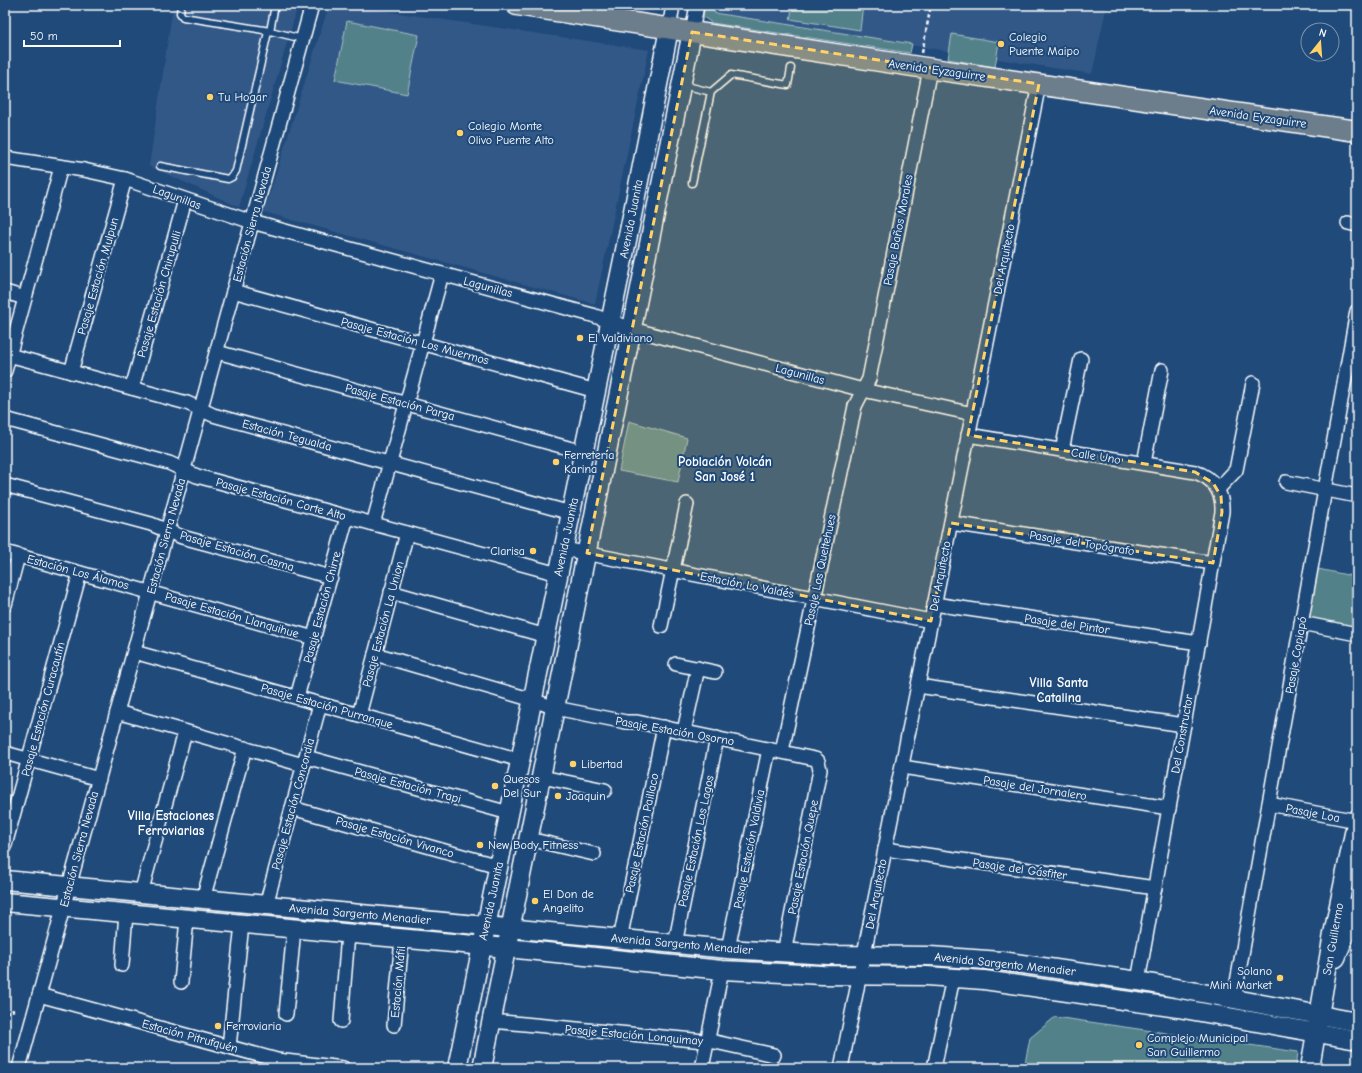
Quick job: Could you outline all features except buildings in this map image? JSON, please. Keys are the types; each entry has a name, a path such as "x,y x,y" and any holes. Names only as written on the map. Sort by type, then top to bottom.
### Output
{"main road":[{"name":"Avenida Eyzaguirre","path":"518,5 930,69 1357,131"}],"street":[{"name":"Estación Sierra Nevada","path":"19,1068 312,5"},
{"name":"Avenida Juanita","path":"456,1068 564,549 673,5"},
{"name":"Avenida Juanita","path":"482,1068 697,5"},
{"name":"Pasaje Baños Morales","path":"863,390 869,379 930,69"},
{"name":"Del Arquitecto","path":"841,1068 1040,84"},
{"name":"Lagunillas","path":"5,158 61,167 125,180 252,222 610,321 632,329 863,390 973,414"},
{"path":"5,371 7,354 25,298 61,167"},
{"name":"Pasaje Estación Mulpun","path":"71,372 125,180"},
{"name":"Pasaje Estación Chirupulli","path":"132,388 185,200"},
{"path":"373,524 442,274"},
{"name":"Pasaje Estación Los Muermos","path":"233,291 596,391"},
{"path":"5,292 25,298"},
{"name":"Pasaje Copiapó","path":"1234,999 1325,489 1354,342 1357,311"},
{"name":"Pasaje Estación Parga","path":"216,352 583,452"},
{"name":"Estación Tegualda","path":"7,354 187,403 213,415 571,513"},
{"path":"1062,450 1081,360"},
{"path":"1144,463 1162,370"},
{"path":"1218,489 1236,470 1253,383"},
{"name":"Pasaje Los Queltehues","path":"782,751 855,406 863,390"},
{"name":"Pasaje Estación Corte Alto","path":"5,419 169,463 197,476 558,574"},
{"name":"Calle Uno","path":"968,435 1195,472 1208,478 1218,489"},
{"path":"1286,482 1357,496"},
{"name":"Pasaje Estación Casma","path":"5,485 151,524 182,536 331,577"},
{"name":"Del Constructor","path":"1138,981 1222,512 1221,496 1218,489"},
{"path":"661,626 687,504"},
{"name":"Pasaje Estación Chirre","path":"297,697 347,517"},
{"name":"Pasaje del Topógrafo","path":"951,523 1213,563"},
{"name":"Pasaje Estación La Union","path":"359,715 407,533"},
{"name":"Estación Lo Valdés","path":"564,549 931,621"},
{"name":"Estación Los Álamos","path":"5,552 150,592"},
{"path":"5,605 18,556"},
{"name":"Pasaje Estación Curacautín","path":"5,845 80,573"},
{"name":"Pasaje Estación Llanquihue","path":"150,592 314,638"},
{"path":"391,592 546,636"},
{"name":"Pasaje del Pintor","path":"934,604 1199,643"},
{"path":"1301,623 1357,634"},
{"name":"Pasaje Estación Purranque","path":"134,652 520,760"},
{"path":"375,654 533,700"},
{"path":"676,664 715,672"},
{"path":"684,731 698,668"},
{"path":"918,686 1184,725"},
{"name":"Pasaje Estación Osorno","path":"533,700 556,708 626,722 637,722 684,731 811,757 818,761"},
{"name":"Pasaje Estación Concordia","path":"266,905 320,704"},
{"name":"Pasaje Estación Trapi","path":"117,712 245,748 305,761 509,813"},
{"name":"Pasaje Estación Paillaco","path":"620,939 664,727"},
{"path":"141,893 186,732"},
{"name":"Pasaje Estación Los Lagos","path":"675,944 717,738"},
{"path":"203,899 245,748"},
{"name":"Pasaje Estación Valdivia","path":"728,949 769,749"},
{"path":"5,753 99,779"},
{"name":"Pasaje Estación Quepe","path":"784,953 820,770 818,761"},
{"name":"Pasaje del Jornalero","path":"902,767 1169,808"},
{"path":"542,777 605,790"},
{"name":"Pasaje Loa","path":"1269,804 1357,820"},
{"name":"Pasaje Estación Vivanco","path":"292,808 498,866"},
{"name":"San Guillermo","path":"1310,1068 1333,934 1357,820"},
{"path":"529,839 594,854"},
{"name":"Pasaje del Gásfiter","path":"885,849 1155,888"},
{"name":"Avenida Sargento Menadier","path":"5,880 728,949 784,953 976,958 1138,981 1357,1022"},
{"name":"Avenida Sargento Menadier","path":"5,902 402,938 722,970 822,975 953,978 1003,982 1178,1008 1357,1040"},
{"name":"San Guillermo","path":"1324,990 1357,905"},
{"path":"122,965 126,913"},
{"path":"181,982 187,919"},
{"path":"229,1047 242,924"},
{"path":"286,1014 294,929"},
{"path":"341,1021 348,934"},
{"name":"Estación Máfil","path":"394,1025 402,938"},
{"path":"702,1068 722,970"},
{"path":"934,1068 953,978"},
{"name":"Estación Pitrufquén","path":"39,995 277,1060 343,1068"},
{"name":"Pasaje Estación Lonquimay","path":"492,1021 707,1042 774,1055"}],"lane":[{"path":"181,5 180,13 183,17 303,39"},
{"path":"160,166 228,179 232,177 236,170 275,5"},
{"path":"692,183 711,92 731,75 788,85 791,68"},
{"path":"681,85 711,92"}],"path":[{"path":"923,46 930,10"},
{"path":"5,1013 14,1010"}],"highlighted area":[{"path":"692,32 1039,84 968,435 1195,472 1213,483 1221,496 1222,512 1213,563 951,523 931,621 587,553"}],"shaded area":[{"path":"173,5 298,5 239,207 149,166"},
{"name":"Colegio Monte Olivo Puente Alto","path":"329,5 344,5 649,50 595,304 264,212"},
{"name":"Colegio Puente Maipo","path":"715,5 1107,5 1092,74 714,14"}],"green space":[{"path":"705,5 715,5 714,13 912,44 910,53 712,23 703,17"},
{"path":"793,5 863,5 860,30 790,19"},
{"path":"347,21 419,35 407,94 335,80"},
{"path":"952,34 999,42 995,67 948,59"},
{"path":"629,421 687,438 678,482 619,471"},
{"path":"1318,569 1357,577 1357,628 1308,618"},
{"name":"Complejo Municipal San Guillermo","path":"1055,1017 1298,1052 1296,1068 1024,1068 1030,1038"}],"place":[{"name":"Colegio Puente Maipo","path":"1001,44"},
{"name":"Tu Hogar","path":"210,97"},
{"name":"Colegio Monte Olivo Puente Alto","path":"460,133"},
{"name":"El Valdiviano","path":"580,338"},
{"name":"Ferretería Karina","path":"556,462"},
{"name":"Clarisa","path":"533,551"},
{"name":"Libertad","path":"573,764"},
{"name":"Quesos Del Sur","path":"495,786"},
{"name":"Joaquin","path":"558,796"},
{"name":"New Body Fitness","path":"480,845"},
{"name":"El Don de Angelito","path":"535,901"},
{"name":"Solano Mini Market","path":"1280,978"},
{"name":"Ferroviaria","path":"218,1026"},
{"name":"Complejo Municipal San Guillermo","path":"1139,1045"}],"district":[{"name":"Población Volcán San José 1","path":"725,468"},
{"name":"Villa Santa Catalina","path":"1059,690"},
{"name":"Villa Estaciones Ferroviarias","path":"171,822"}]}
